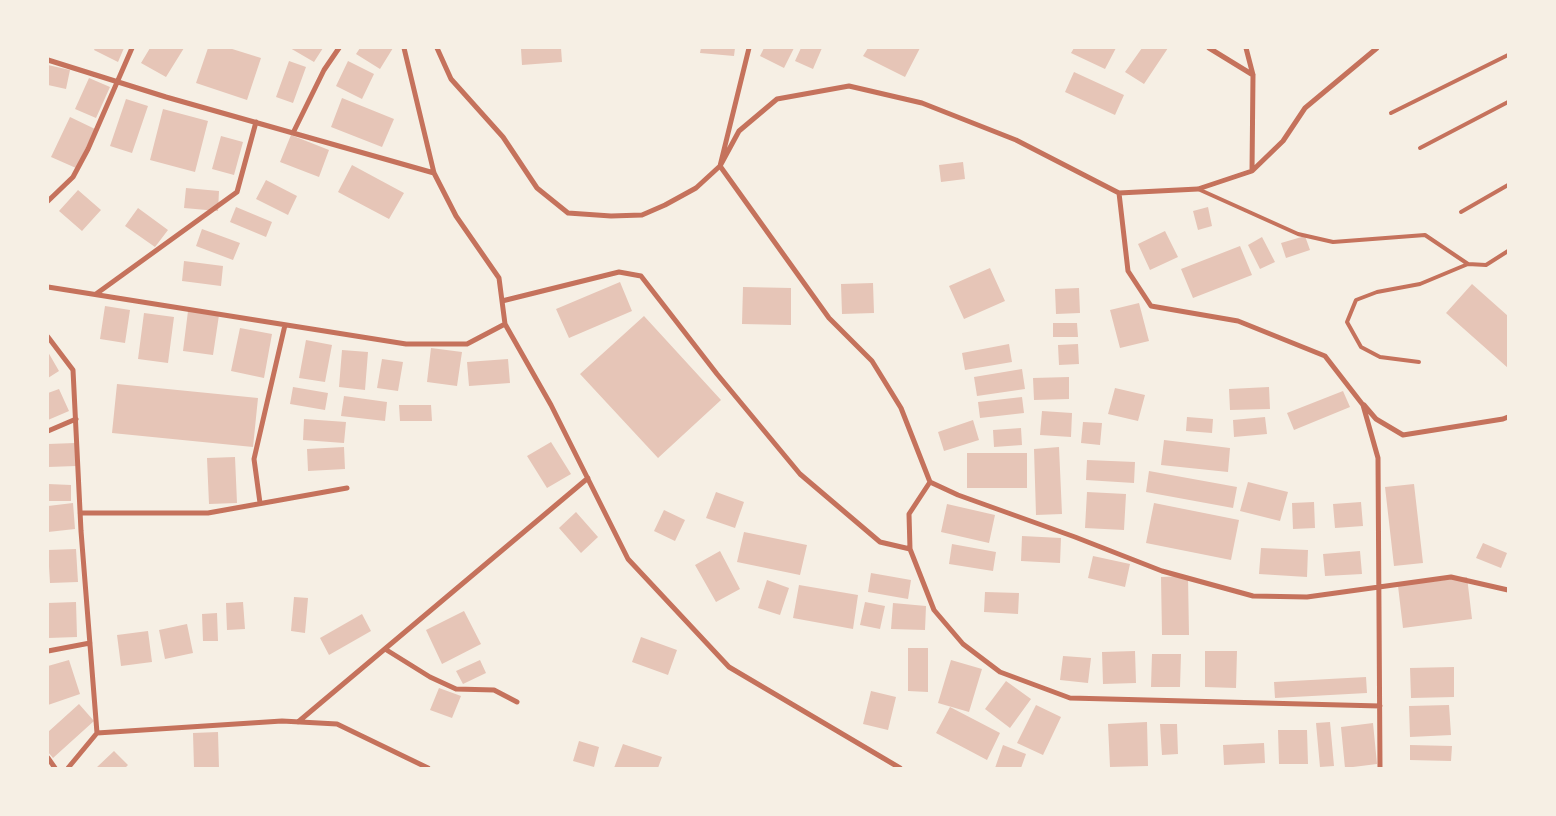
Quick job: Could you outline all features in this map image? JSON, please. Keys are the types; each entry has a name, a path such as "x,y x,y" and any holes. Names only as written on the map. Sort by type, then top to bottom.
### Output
{"street":[{"path":"48,201 73,177 88,148 132,48"},
{"path":"293,133 324,70 339,48"},
{"path":"404,48 434,173 456,216 499,278 505,324 551,405 628,558 729,667 900,768"},
{"path":"437,48 451,79 503,137 537,188 568,212 611,216 642,215 696,188 720,166 739,131 777,99 849,86 922,104 1016,140 1119,193 1198,190 1252,171 1283,141 1305,108 1377,48"},
{"path":"749,48 720,166 829,318 872,361 901,408 930,482 958,495 1162,571 1253,596 1307,597 1451,577 1508,590"},
{"path":"1209,48 1253,75"},
{"path":"1246,48 1253,75 1252,171"},
{"path":"48,60 116,82 434,173"},
{"path":"96,294 237,192 256,122"},
{"path":"1119,193 1128,271 1151,306 1238,321 1325,356 1376,419 1403,435 1508,417"},
{"path":"502,301 619,272 641,276 800,474 880,542 910,549"},
{"path":"48,287 406,344 467,344 505,324"},
{"path":"260,503 254,459 285,325"},
{"path":"48,337 74,370 80,513 97,733 68,768"},
{"path":"1325,356 1363,405 1378,458 1380,768"},
{"path":"48,431 76,419"},
{"path":"298,722 588,478"},
{"path":"930,482 909,514 910,549 934,610 963,644 1000,672 1070,698 1380,706"},
{"path":"80,513 208,513 347,488"},
{"path":"48,651 90,643"},
{"path":"385,649 430,677 456,689 494,690 517,702"},
{"path":"97,733 282,721 337,724 428,768"},
{"path":"48,758 55,768"}],"lane":[{"path":"1391,113 1508,54"},
{"path":"1420,148 1508,102"},
{"path":"1461,212 1508,185"},
{"path":"1198,190 1298,234 1333,242 1425,235 1468,264"},
{"path":"1419,362 1380,356 1361,348 1347,322 1356,300 1377,292 1420,284 1468,264 1486,265 1508,252"}],"building":[{"path":"95,48 124,48 118,62 94,50"},
{"path":"150,48 184,48 166,77 141,63"},
{"path":"208,48 229,48 261,58 247,100 196,83"},
{"path":"290,48 323,48 314,62"},
{"path":"360,48 393,48 380,69 356,54"},
{"path":"561,48 562,62 522,65 521,49"},
{"path":"701,48 735,48 734,56 700,53"},
{"path":"764,48 794,48 784,68 760,56"},
{"path":"801,48 822,48 813,69 795,61"},
{"path":"868,48 920,48 905,77 863,56"},
{"path":"1074,48 1116,48 1105,69 1071,53"},
{"path":"1142,48 1168,48 1144,84 1125,72"},
{"path":"289,61 306,67 293,103 276,97"},
{"path":"348,61 374,74 362,99 336,86"},
{"path":"48,65 70,70 66,89 48,85"},
{"path":"1074,72 1124,95 1115,115 1065,92"},
{"path":"89,78 110,87 96,118 75,109"},
{"path":"342,98 394,119 382,147 331,127"},
{"path":"126,99 148,106 132,153 110,146"},
{"path":"163,109 208,121 195,172 150,160"},
{"path":"70,117 95,129 76,168 51,157"},
{"path":"291,135 329,150 319,177 280,162"},
{"path":"221,136 243,142 234,175 212,169"},
{"path":"963,162 965,179 941,182 939,165"},
{"path":"352,165 404,193 389,219 338,192"},
{"path":"266,180 297,196 288,215 256,199"},
{"path":"186,188 219,191 218,211 184,208"},
{"path":"78,190 101,210 82,231 59,211"},
{"path":"236,207 272,222 266,237 230,222"},
{"path":"1208,207 1212,226 1198,230 1193,211"},
{"path":"138,208 168,230 155,247 125,226"},
{"path":"202,229 240,243 233,260 196,246"},
{"path":"1165,231 1178,257 1150,270 1138,244"},
{"path":"1305,236 1310,250 1286,258 1281,243"},
{"path":"1262,237 1275,262 1260,269 1248,245"},
{"path":"1240,246 1252,275 1193,298 1181,269"},
{"path":"184,261 223,266 221,286 182,281"},
{"path":"990,268 1005,301 964,319 949,286"},
{"path":"620,282 632,311 569,338 556,309"},
{"path":"873,283 874,313 842,314 841,284"},
{"path":"1472,284 1508,316 1508,368 1446,313"},
{"path":"743,287 791,288 791,325 742,324"},
{"path":"1079,288 1080,313 1056,314 1055,289"},
{"path":"1139,303 1149,341 1120,348 1110,310"},
{"path":"105,306 130,310 125,343 100,339"},
{"path":"188,311 219,315 213,355 183,351"},
{"path":"144,313 174,317 168,363 138,359"},
{"path":"644,316 721,400 658,458 580,374"},
{"path":"1053,323 1077,323 1078,337 1053,337"},
{"path":"240,328 272,334 264,378 231,371"},
{"path":"306,340 332,345 325,382 299,378"},
{"path":"1009,344 1012,362 965,370 962,353"},
{"path":"1078,344 1079,364 1059,365 1058,345"},
{"path":"431,348 462,352 457,386 427,382"},
{"path":"342,350 368,352 365,390 339,387"},
{"path":"48,352 59,371 48,378"},
{"path":"382,359 403,362 398,391 377,388"},
{"path":"508,359 510,383 469,386 467,362"},
{"path":"1022,369 1025,389 977,396 974,377"},
{"path":"1069,377 1069,399 1034,400 1033,378"},
{"path":"117,384 258,398 253,447 112,433"},
{"path":"293,387 328,393 325,410 290,404"},
{"path":"1269,387 1270,409 1230,410 1229,389"},
{"path":"1115,388 1145,395 1138,421 1108,414"},
{"path":"59,389 69,411 48,420 48,393"},
{"path":"1343,391 1350,407 1294,430 1287,413"},
{"path":"344,396 387,402 385,421 341,416"},
{"path":"1022,397 1024,413 980,418 978,402"},
{"path":"399,405 431,405 432,421 400,421"},
{"path":"1042,411 1072,413 1071,437 1040,435"},
{"path":"1187,417 1213,419 1212,433 1186,431"},
{"path":"1265,417 1267,434 1234,437 1233,420"},
{"path":"304,419 346,422 344,443 303,440"},
{"path":"973,420 979,440 944,451 938,432"},
{"path":"1083,422 1102,423 1100,445 1081,443"},
{"path":"1021,428 1022,445 994,447 993,430"},
{"path":"1164,440 1230,448 1228,472 1161,465"},
{"path":"551,442 571,474 547,488 527,456"},
{"path":"75,443 76,466 48,467 48,444"},
{"path":"344,447 345,469 308,471 307,449"},
{"path":"1059,447 1062,514 1036,515 1034,449"},
{"path":"967,453 1027,453 1027,488 967,488"},
{"path":"235,457 237,503 209,504 207,458"},
{"path":"1087,460 1135,462 1134,483 1086,480"},
{"path":"1149,471 1237,487 1233,508 1146,492"},
{"path":"1248,482 1288,492 1280,521 1240,511"},
{"path":"48,484 71,485 71,501 48,501"},
{"path":"1414,484 1423,563 1394,566 1385,487"},
{"path":"716,492 744,502 735,528 706,518"},
{"path":"1087,492 1126,494 1124,530 1085,528"},
{"path":"1314,502 1315,528 1293,529 1292,503"},
{"path":"1361,502 1363,526 1335,528 1333,504"},
{"path":"73,503 75,529 48,532 48,506"},
{"path":"1154,503 1239,520 1231,560 1146,543"},
{"path":"947,504 995,515 989,543 941,532"},
{"path":"664,510 685,520 675,541 654,531"},
{"path":"576,512 598,537 581,553 559,528"},
{"path":"744,532 807,545 800,575 737,562"},
{"path":"1022,536 1061,538 1060,563 1021,561"},
{"path":"1483,543 1507,553 1501,568 1476,558"},
{"path":"952,544 996,552 993,571 949,564"},
{"path":"1261,548 1308,550 1307,577 1259,574"},
{"path":"76,549 78,582 50,583 48,550"},
{"path":"720,551 740,589 716,602 695,565"},
{"path":"1360,551 1362,574 1325,576 1323,554"},
{"path":"1093,556 1130,564 1125,587 1088,578"},
{"path":"871,573 911,580 908,599 868,592"},
{"path":"1188,576 1189,635 1162,635 1161,577"},
{"path":"1467,577 1472,619 1403,628 1398,586"},
{"path":"767,580 789,588 780,615 758,608"},
{"path":"799,585 858,595 853,629 793,618"},
{"path":"985,592 1019,593 1018,614 984,612"},
{"path":"294,597 308,598 305,633 291,631"},
{"path":"76,602 77,637 48,638 48,603"},
{"path":"243,602 245,629 227,630 226,603"},
{"path":"865,602 885,606 880,629 860,625"},
{"path":"893,603 926,606 925,630 891,629"},
{"path":"464,611 481,644 442,664 426,630"},
{"path":"217,613 218,641 203,641 202,614"},
{"path":"362,614 371,631 329,655 320,638"},
{"path":"187,624 193,653 165,659 159,630"},
{"path":"148,631 152,662 121,666 117,635"},
{"path":"641,637 677,650 668,675 632,662"},
{"path":"908,648 928,648 928,692 908,691"},
{"path":"1135,651 1136,683 1103,684 1102,652"},
{"path":"1205,651 1237,651 1236,688 1205,687"},
{"path":"1152,654 1181,654 1180,687 1151,687"},
{"path":"1063,656 1091,658 1088,683 1060,680"},
{"path":"69,660 80,694 48,705 48,666"},
{"path":"480,660 486,673 463,684 456,671"},
{"path":"951,660 982,669 969,712 938,703"},
{"path":"1454,667 1454,697 1411,698 1410,668"},
{"path":"1366,677 1367,693 1275,698 1274,682"},
{"path":"1006,681 1031,699 1010,728 985,709"},
{"path":"439,688 461,696 452,718 430,710"},
{"path":"871,691 896,697 888,730 863,724"},
{"path":"79,704 94,721 53,758 48,752 48,732"},
{"path":"1036,705 1061,717 1043,755 1017,743"},
{"path":"1449,705 1451,735 1410,737 1409,706"},
{"path":"950,707 1000,733 987,760 936,733"},
{"path":"1147,722 1148,766 1110,767 1108,724"},
{"path":"1330,722 1334,766 1320,767 1316,723"},
{"path":"1373,723 1377,764 1345,768 1341,727"},
{"path":"1160,724 1177,724 1178,754 1162,755"},
{"path":"1278,730 1307,730 1308,764 1279,764"},
{"path":"218,732 219,768 194,768 193,733"},
{"path":"579,741 599,747 594,767 573,761"},
{"path":"1264,743 1265,763 1224,765 1223,745"},
{"path":"623,744 662,757 658,768 614,768"},
{"path":"1003,745 1026,754 1021,768 995,768"},
{"path":"1410,745 1452,746 1451,761 1410,760"},
{"path":"114,751 128,765 125,768 96,768"}]}
